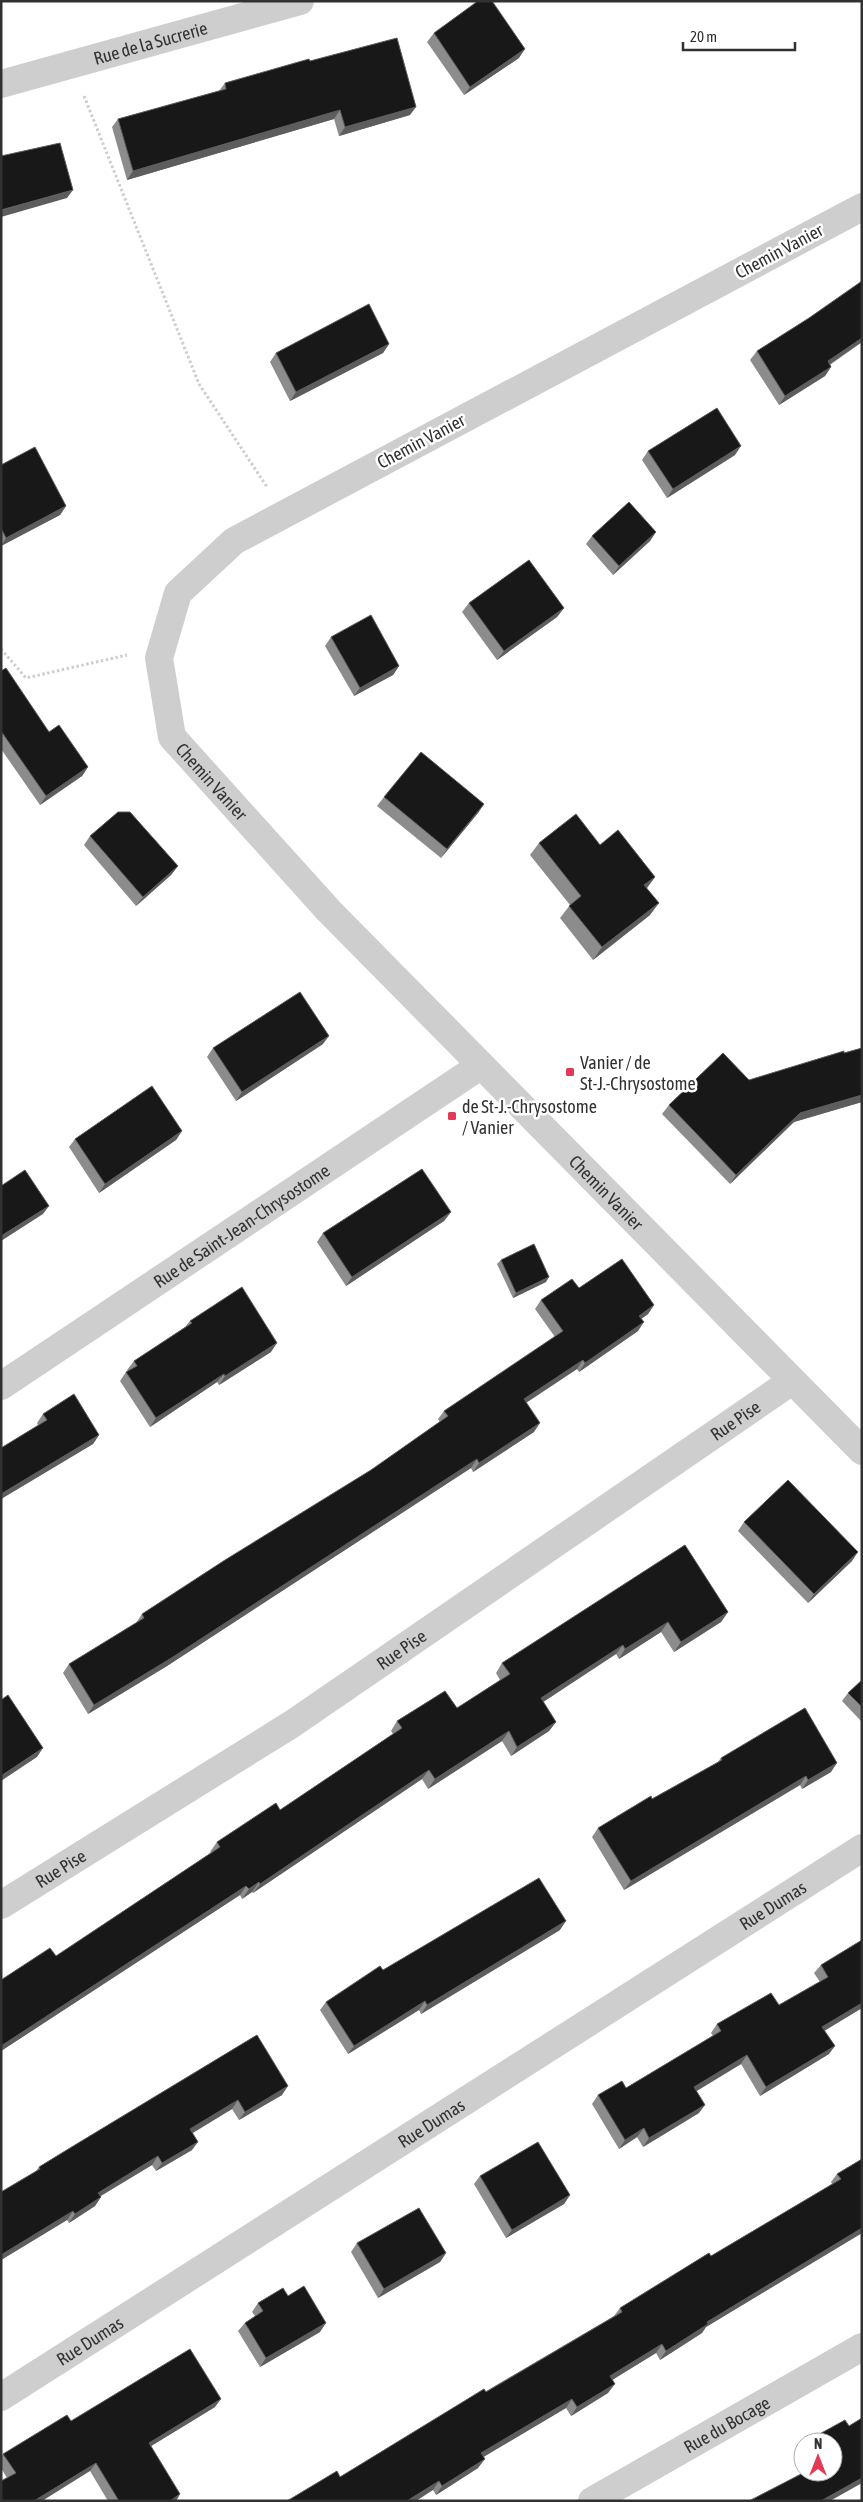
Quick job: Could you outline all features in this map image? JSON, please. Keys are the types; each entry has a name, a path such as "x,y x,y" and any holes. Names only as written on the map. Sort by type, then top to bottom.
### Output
{"street":[{"name":"Rue de la Sucrerie","path":"1,84 300,1"},
{"name":"Chemin Vanier","path":"862,207 234,541 178,593 159,658 172,737 330,911 480,1066 862,1451"},
{"name":"Rue de Saint-Jean-Chrysostome","path":"1,1386 480,1066"},
{"name":"Rue Pise","path":"1,1905 292,1724 792,1381"},
{"name":"Rue Dumas","path":"1,2397 862,1848"},
{"name":"Rue du Bocage","path":"592,2501 862,2347"}],"path":[{"path":"71,65 199,384 284,514"},
{"path":"1,649 26,678 121,655 159,658"}],"building":[{"path":"478,1 492,1 525,49 470,87 434,33"},
{"path":"397,38 416,107 345,127 340,110 133,171 118,119 226,89 225,83 309,59 310,61"},
{"path":"60,143 73,190 1,210 1,156"},
{"path":"862,281 862,338 828,361 831,367 785,396 757,351"},
{"path":"369,304 389,344 296,392 276,353"},
{"path":"717,408 741,446 673,489 648,451"},
{"path":"35,447 66,506 6,538 1,528 1,465"},
{"path":"629,502 656,532 619,566 592,536"},
{"path":"529,560 564,608 504,651 469,603"},
{"path":"371,615 399,666 360,688 331,637"},
{"path":"6,668 49,732 59,725 88,767 46,796 1,731 1,671"},
{"path":"421,752 484,804 447,849 384,797"},
{"path":"118,812 130,812 178,866 143,897 90,836"},
{"path":"576,814 600,845 618,830 655,877 644,885 659,903 602,947 569,906 581,896 539,843"},
{"path":"300,992 329,1036 242,1092 213,1048"},
{"path":"862,1048 862,1095 800,1113 736,1175 669,1105 723,1053 749,1080 844,1051 844,1053"},
{"path":"152,1086 182,1131 105,1184 75,1139"},
{"path":"422,1169 451,1212 352,1277 323,1233"},
{"path":"25,1170 49,1206 1,1236 1,1186"},
{"path":"534,1244 549,1277 516,1293 501,1260"},
{"path":"622,1259 654,1305 639,1316 644,1322 585,1363 583,1360 524,1399 540,1423 479,1463 477,1459 173,1657 94,1705 69,1664 144,1618 142,1614 225,1560 371,1470 448,1416 444,1411 563,1331 541,1300 572,1279 579,1288"},
{"path":"242,1287 277,1343 225,1376 224,1374 156,1418 126,1372 137,1366 134,1361"},
{"path":"74,1394 99,1435 1,1494 1,1448 47,1420 43,1414"},
{"path":"788,1480 858,1552 814,1594 744,1522"},
{"path":"685,1545 728,1612 681,1642 668,1622 625,1649 623,1645 541,1698 556,1722 517,1747 509,1731 435,1779 429,1770 260,1884 259,1882 249,1889 246,1886 1,2046 1,1980 50,1948 56,1956 220,1847 217,1842 276,1803 280,1810 402,1728 397,1721 445,1691 457,1708 510,1674 502,1663"},
{"path":"862,1680 862,1707 848,1693"},
{"path":"8,1695 43,1748 1,1776 1,1700"},
{"path":"805,1708 837,1763 808,1780 806,1776 631,1881 598,1828 651,1796 652,1799 722,1760 721,1758"},
{"path":"539,1878 566,1921 427,2005 425,2001 354,2046 326,2002 380,1966 383,1970"},
{"path":"862,1940 862,2003 822,2027 835,2046 766,2087 747,2055 694,2087 705,2105 649,2138 644,2128 625,2140 598,2095 622,2081 626,2088 721,2031 717,2024 771,1993 779,2005 828,1977 821,1965"},
{"path":"257,2035 288,2086 245,2112 238,2100 190,2129 198,2142 162,2163 158,2156 98,2193 101,2197 75,2214 73,2211 1,2255 1,2192"},
{"path":"538,2142 570,2195 512,2230 480,2176"},
{"path":"862,2159 862,2228 707,2322 708,2324 666,2351 662,2344 610,2376 615,2384 577,2407 572,2399 481,2453 485,2459 442,2486 439,2481 407,2501 287,2501 337,2471 340,2477 484,2389 486,2392 622,2312 620,2308 709,2253 711,2256 841,2179 837,2174"},
{"path":"419,2208 446,2253 384,2289 357,2243"},
{"path":"304,2286 326,2323 266,2358 245,2323 263,2311 258,2303 283,2288 288,2296"},
{"path":"190,2349 221,2399 149,2443 180,2494 170,2501 119,2501 96,2463 34,2501 1,2501 1,2481 16,2473 3,2454 67,2415 71,2421"},
{"path":"862,2418 862,2478 821,2501 749,2501 793,2478 793,2482 843,2482 843,2432 823,2432 845,2420 849,2426"}],"place":[{"name":"Vanier / de St-J.-Chrysostome","path":"570,1072"},
{"name":"de St-J.-Chrysostome / Vanier","path":"452,1116"}]}
